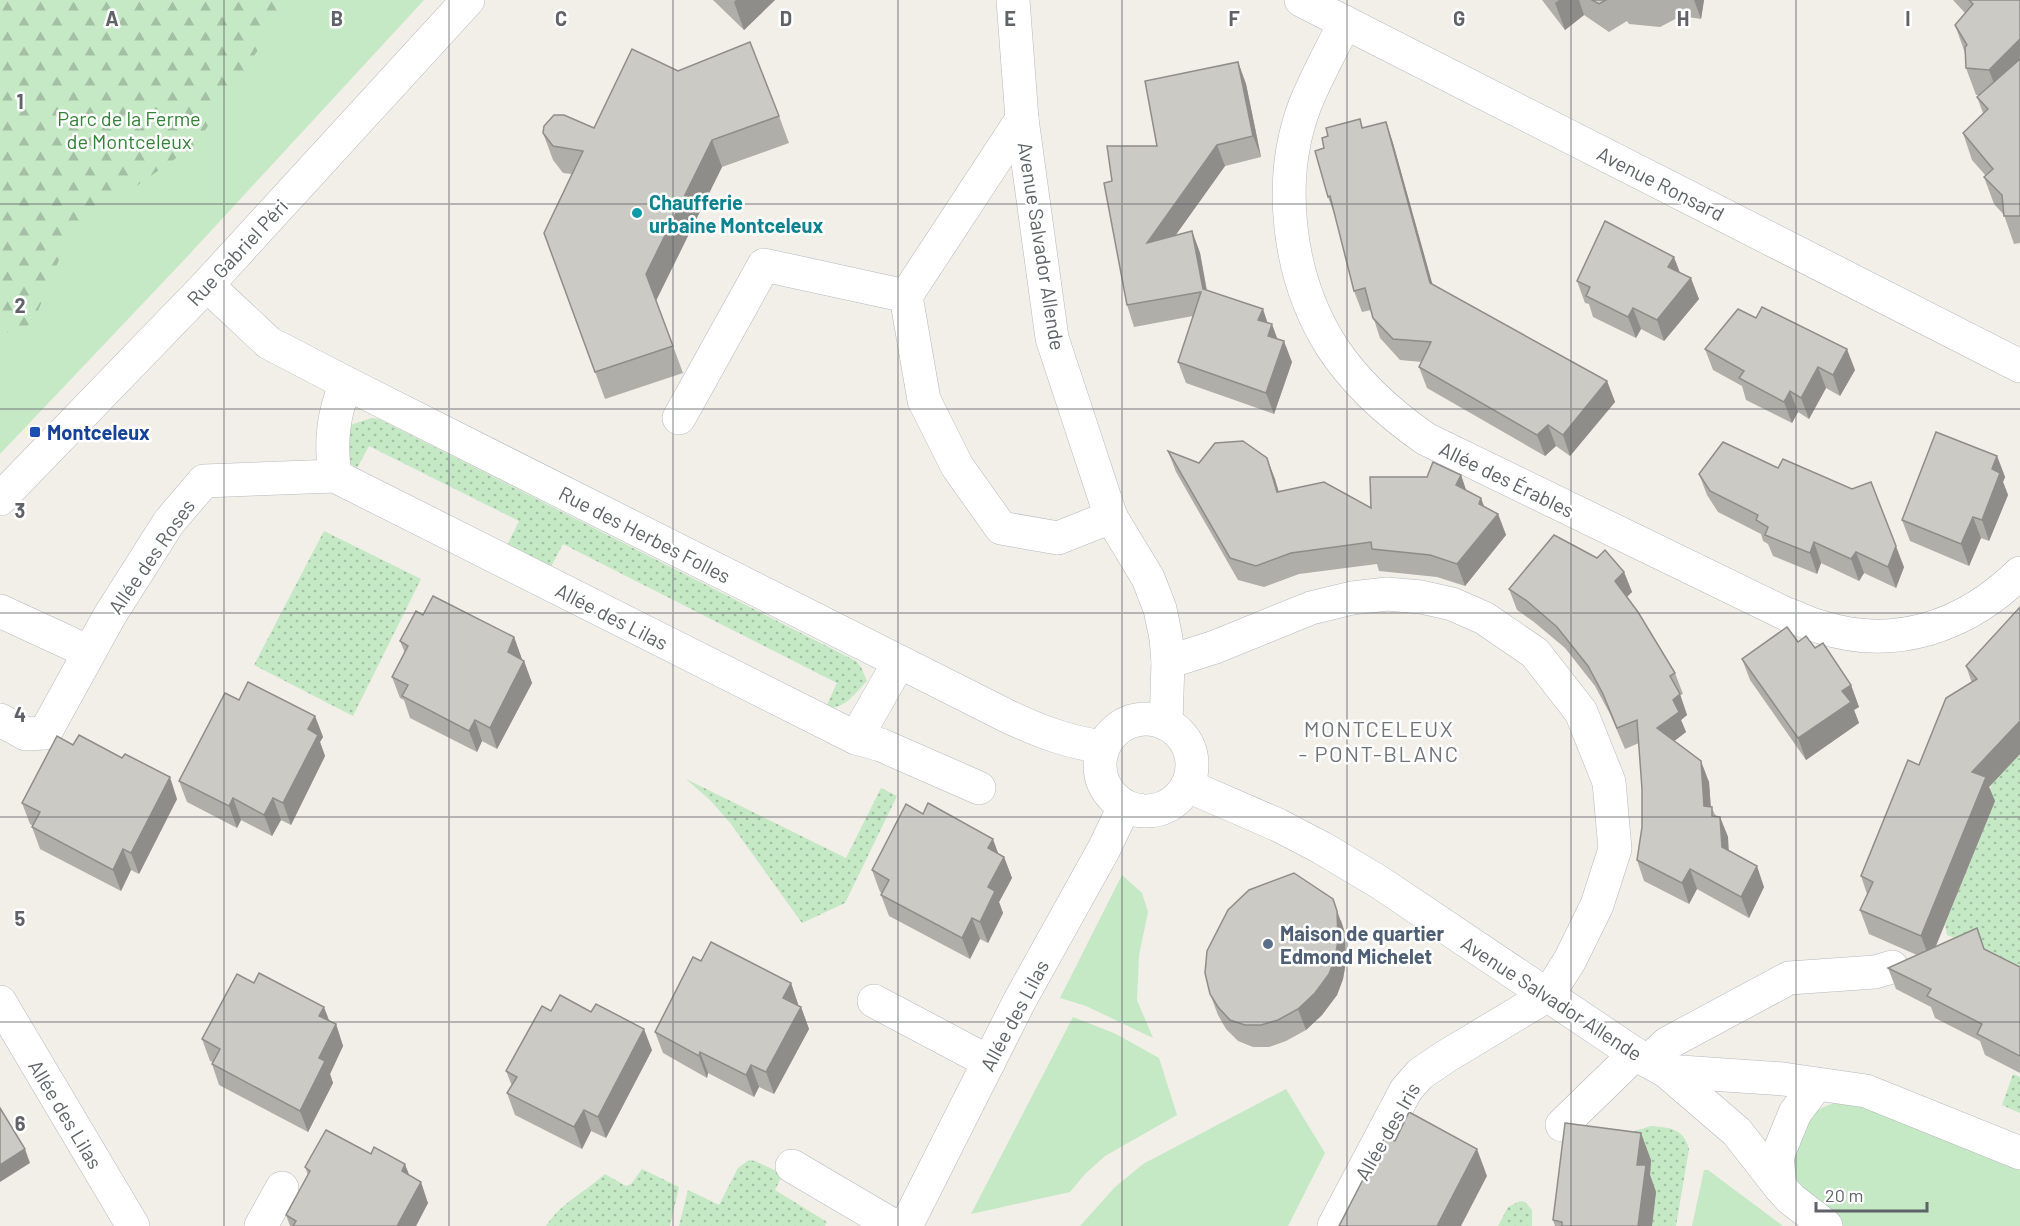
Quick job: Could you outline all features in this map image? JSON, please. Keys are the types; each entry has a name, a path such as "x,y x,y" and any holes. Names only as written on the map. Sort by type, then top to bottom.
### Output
{"street":[{"name":"Rue Gabriel Péri","path":"0,499 207,285 468,0"},
{"name":"Avenue Salvador Allende","path":"1013,0 1022,118 1052,338 1111,517 1148,578 1161,609 1168,662 1166,724"},
{"name":"Avenue Ronsard","path":"1301,0 1837,275 2020,366"},
{"name":"Allée des Érables","path":"1345,22 1305,105 1295,143 1290,184 1295,253 1304,289 1332,347 1371,395 1395,417 1426,439 1457,455 1786,614 1822,628 1864,636 1908,635 1934,627 1976,608 2003,590 2020,573"},
{"path":"1022,118 906,296 924,399 957,465 1000,528 1058,538 1111,517"},
{"path":"679,418 764,265 906,296"},
{"name":"Rue des Herbes Folles","path":"207,285 269,343 346,383 1041,732 1075,743 1103,747"},
{"path":"335,476 332,426 346,383"},
{"name":"Allée des Roses","path":"0,720 26,734 45,733 110,615 169,522 204,482 335,476"},
{"name":"Allée des Lilas","path":"335,476 856,738 882,746 979,788"},
{"path":"1168,662 1215,647 1311,608 1352,598 1387,594 1421,597 1452,604 1485,618 1535,653 1581,712 1608,782 1615,849 1597,905 1570,960 1548,995"},
{"path":"0,611 89,652"},
{"path":"856,738 898,662"},
{"path":"1142,719 1166,724 1178,732 1187,744 1192,757 1192,772 1188,786 1172,804 1160,809 1148,812 1124,807 1105,788 1100,774 1103,747 1118,728 1130,722 1142,719"},
{"name":"Avenue Salvador Allende","path":"1188,786 1278,825 1344,861 1649,1062 1737,1132 1791,1199 1826,1226"},
{"name":"Allée des Lilas","path":"906,1226 1020,1000 1104,849 1124,807"},
{"path":"1562,1125 1649,1062 1668,1043 1789,978 1875,972 1892,967"},
{"name":"Allée des Iris","path":"1334,1226 1406,1090 1420,1074 1548,995"},
{"path":"874,1001 989,1062"},
{"name":"Allée des Lilas","path":"0,1002 133,1226"},
{"path":"1649,1062 1866,1090 2020,1153"},
{"path":"1780,1187 1777,1157 1795,1113 1816,1085"},
{"path":"792,1166 894,1226"},
{"path":"261,1226 282,1188"}],"green space":[{"name":"Parc de la Ferme de Montceleux","path":"0,0 424,0 185,259 0,454"},
{"path":"0,0 291,0 196,144 70,233 33,323 10,334 0,328"},
{"path":"372,418 379,419 856,661 867,681 844,704 832,708 826,707 837,683 563,544 545,578 502,556 519,521 369,446 357,468 348,462 350,425"},
{"path":"324,531 421,579 353,716 254,665"},
{"path":"2020,754 2020,985 1984,949 1947,935 1945,924 1994,801 1987,798 1993,781"},
{"path":"686,779 846,858 881,788 897,796 845,903 802,923 731,824 711,801"},
{"path":"1122,875 1142,893 1148,912 1139,955 1137,1000 1153,1038 1086,1006 1060,998"},
{"path":"1073,1017 1116,1034 1159,1058 1177,1115 1105,1156 1070,1192 971,1214"},
{"path":"2013,1074 2020,1077 2020,1113 2002,1105"},
{"path":"1286,1089 1325,1153 1288,1226 1080,1226 1115,1187 1143,1164"},
{"path":"1846,1101 2020,1163 2020,1226 1841,1226 1799,1191 1789,1159 1808,1120 1822,1108"},
{"path":"1651,1126 1665,1127 1680,1133 1689,1149 1676,1226 1652,1226 1656,1193 1623,1141 1635,1131"},
{"path":"749,1160 783,1174 775,1190 827,1222 825,1226 679,1226 688,1190 719,1205 738,1168"},
{"path":"642,1169 679,1187 670,1226 546,1226 566,1204 605,1174 626,1186 631,1184"},
{"path":"1704,1170 1708,1170 1783,1226 1692,1226"},
{"path":"1520,1201 1525,1202 1532,1210 1532,1226 1498,1226 1508,1207"}],"building":[{"path":"1592,0 1606,0 1599,4"},
{"path":"1969,0 2020,0 2020,39 1989,70 1966,68 1965,47 1967,45 1955,25 1973,4"},
{"name":"Chaufferie urbaine Montceleux","path":"750,42 779,116 712,140 646,274 673,346 595,372 544,233 583,151 553,146 543,133 544,126 554,115 564,115 594,128 632,49 678,71"},
{"path":"2020,59 2020,216 2004,216 2002,195 1984,177 1993,169 1963,133 1988,109 1977,97"},
{"path":"1238,62 1253,136 1217,145 1147,243 1192,231 1203,289 1263,309 1258,320 1272,324 1268,336 1284,341 1266,393 1178,362 1201,292 1127,305 1104,183 1112,181 1107,146 1157,146 1145,81"},
{"path":"1360,119 1362,128 1386,122 1430,283 1607,381 1563,435 1548,425 1537,435 1419,367 1431,342 1393,339 1373,318 1365,288 1354,291 1330,196 1328,197 1315,151 1324,148 1322,138 1328,136 1326,128"},
{"path":"1605,221 1674,257 1668,267 1691,278 1657,320 1633,308 1628,317 1586,296 1590,287 1577,281"},
{"path":"1762,307 1847,349 1833,375 1818,367 1801,398 1790,391 1784,402 1739,378 1744,371 1705,349 1738,309 1756,318"},
{"path":"1936,432 1997,456 1992,469 2000,473 1982,520 1973,517 1961,544 1902,520"},
{"path":"1243,441 1267,458 1277,492 1324,482 1371,508 1370,477 1427,477 1433,462 1461,475 1456,485 1481,498 1479,504 1498,514 1457,564 1430,555 1372,549 1371,542 1291,553 1256,566 1230,558 1168,451 1199,463 1215,443"},
{"path":"1723,442 1778,468 1783,459 1852,489 1871,482 1896,546 1888,567 1856,552 1851,559 1814,542 1810,553 1765,535 1768,527 1756,520 1758,515 1710,491 1699,474"},
{"path":"1554,535 1597,558 1605,550 1624,572 1615,581 1638,612 1675,673 1670,676 1680,694 1673,700 1679,712 1657,728 1701,761 1704,806 1712,807 1712,816 1720,817 1722,847 1757,866 1741,897 1690,869 1682,883 1637,860 1642,827 1642,789 1637,720 1617,728 1588,666 1557,627 1509,589"},
{"path":"433,596 514,637 508,652 524,661 490,728 475,720 469,731 402,696 408,685 392,677 408,646 400,641 416,611 423,615"},
{"path":"2020,607 2020,721 1972,772 1986,777 1921,936 1860,910 1873,882 1861,876 1908,760 1919,765 1946,698 1977,679 1966,666"},
{"path":"1787,627 1798,642 1806,636 1815,648 1823,643 1851,685 1842,691 1851,702 1798,738 1742,659"},
{"path":"248,682 315,716 308,729 318,735 283,803 273,798 264,815 233,798 229,806 179,781 225,693 239,700"},
{"path":"79,735 122,758 125,754 170,777 131,853 123,849 113,870 32,827 40,812 22,803 57,736 73,745"},
{"path":"928,803 993,839 988,848 1004,857 988,887 995,891 980,922 972,918 962,938 881,895 889,880 872,870 906,804 923,814"},
{"path":"1294,873 1333,899 1337,911 1338,941 1329,974 1315,993 1298,1009 1278,1020 1261,1025 1245,1025 1230,1020 1210,994 1205,973 1207,951 1228,910 1249,890"},
{"path":"1977,928 1984,949 2020,967 2020,1056 1977,1034 1982,1024 1927,996 1931,989 1888,968"},
{"path":"711,942 791,983 783,998 801,1007 766,1072 751,1065 746,1075 700,1052 699,1056 655,1032 693,957 701,961"},
{"path":"259,973 324,1007 319,1016 336,1024 319,1058 325,1061 300,1111 212,1064 220,1049 202,1039 237,974 254,983"},
{"path":"560,995 591,1012 596,1004 644,1029 598,1117 584,1110 574,1127 507,1093 517,1077 506,1071 542,1006 551,1011"},
{"path":"0,1108 25,1149 0,1165"},
{"path":"1409,1112 1477,1149 1437,1226 1339,1226 1385,1137 1395,1141"},
{"path":"1565,1123 1641,1133 1637,1165 1646,1165 1638,1226 1562,1226 1562,1222 1553,1220"},
{"path":"326,1130 371,1154 374,1147 405,1164 402,1171 421,1182 397,1226 293,1226 296,1221 286,1215 310,1171 305,1167"}],"place":[{"name":"Chaufferie urbaine Montceleux","path":"637,213"},
{"name":"Montceleux","path":"35,432"},
{"name":"Maison de quartier Edmond Michelet","path":"1268,944"}],"district":[{"name":"MONTCELEUX - PONT-BLANC","path":"1379,740"}]}
